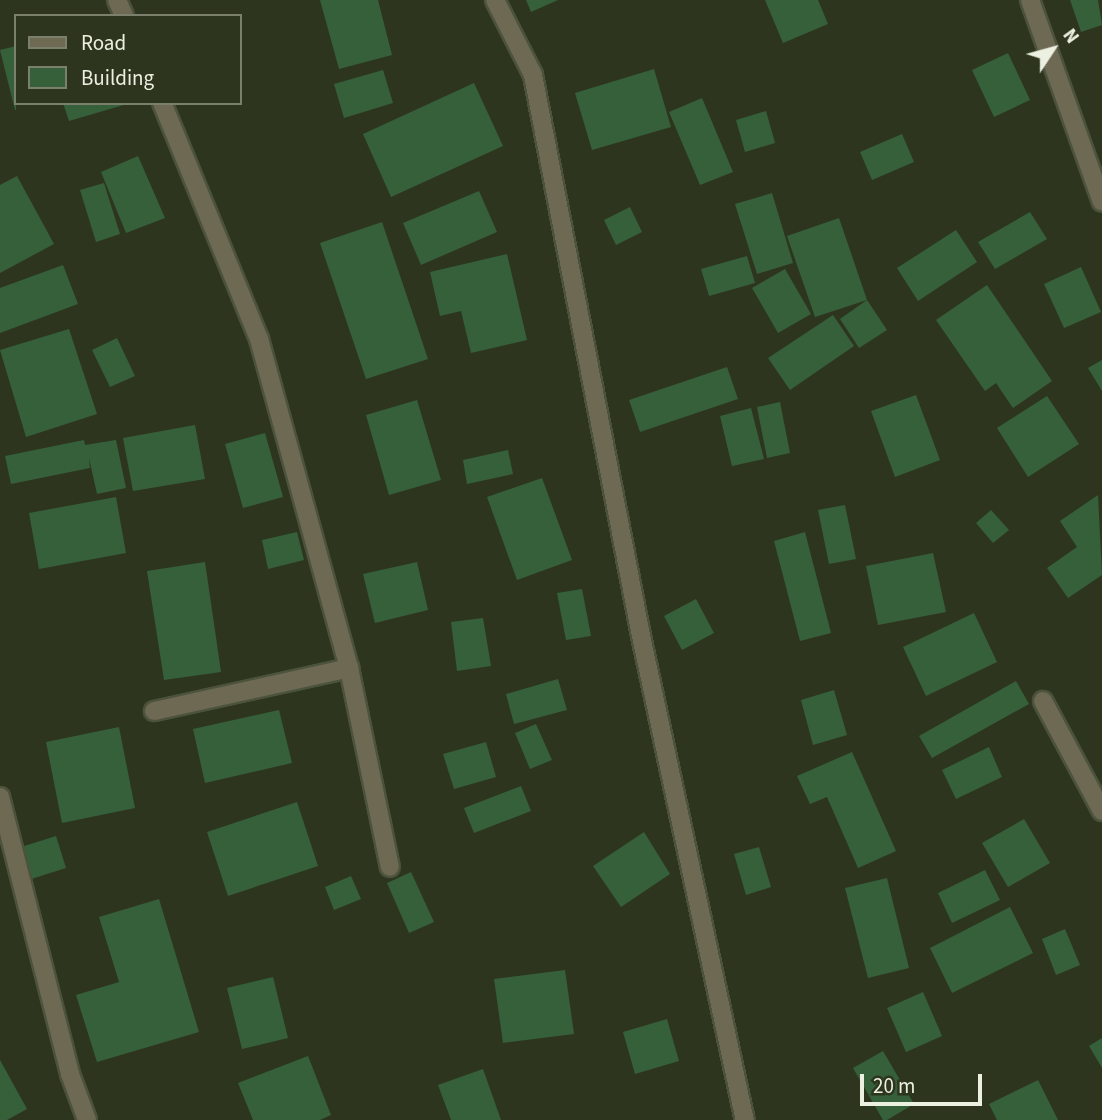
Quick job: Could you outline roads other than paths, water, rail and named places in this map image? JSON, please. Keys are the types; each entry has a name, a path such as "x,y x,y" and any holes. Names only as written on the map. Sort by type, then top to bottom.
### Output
{"street":[{"path":"495,0 533,75 641,636 745,1120"},
{"path":"1030,0 1102,202"},
{"path":"163,105 259,339 349,668 390,867"},
{"path":"154,711 349,668"},
{"path":"1043,701 1102,811"},
{"path":"0,797 70,1074 88,1120"}]}
